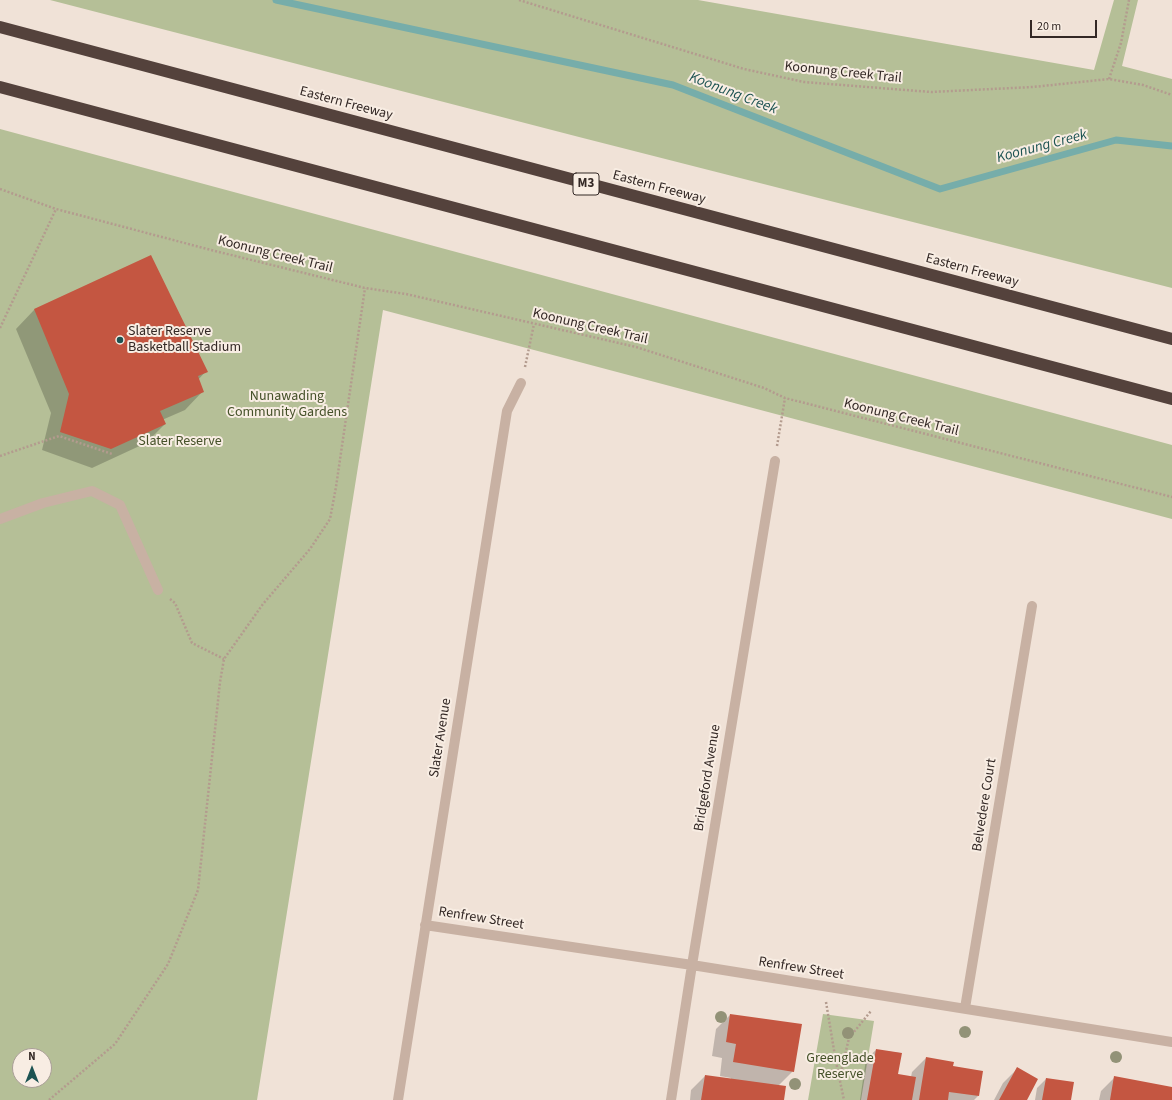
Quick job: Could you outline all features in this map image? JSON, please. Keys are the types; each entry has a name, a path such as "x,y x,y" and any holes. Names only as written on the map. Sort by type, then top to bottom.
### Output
{"highway":[{"name":"Eastern Freeway","path":"0,27 1172,339"},
{"path":"0,87 1172,399"}],"street":[{"name":"Slater Avenue","path":"398,1100 507,411 521,384"},
{"name":"Bridgeford Avenue","path":"671,1100 775,461"},
{"path":"0,519 42,503 92,491 120,505 158,590"},
{"name":"Belvedere Court","path":"965,1008 1032,606"},
{"name":"Renfrew Street","path":"425,925 692,965 1172,1042"}],"path":[{"name":"Koonung Creek Trail","path":"519,0 744,69 804,82 931,92 1033,87 1109,79 1143,85 1172,95"},
{"path":"1109,79 1120,43 1129,0"},
{"name":"Koonung Creek Trail","path":"0,189 56,208 211,250 365,288 406,294 636,347 764,388 785,398 1172,497"},
{"path":"0,328 56,208"},
{"path":"49,1100 116,1044 168,964 198,890 220,682 224,659 263,604 310,549 330,519 365,288"},
{"path":"521,384 534,324"},
{"path":"775,461 785,398"},
{"path":"0,456 59,436 112,454"},
{"path":"158,590 176,603 192,643 224,659"},
{"path":"824,987 839,1079 844,1100"},
{"path":"839,1079 849,1038 883,996"}],"green space":[{"path":"50,0 698,0 1094,70 1114,0 1138,0 1122,66 1172,79 1172,288 579,137"},
{"name":"Slater Reserve","path":"0,129 1172,445 1172,519 383,310 257,1100 0,1100"},
{"name":"Greenglade Reserve","path":"823,1014 874,1021 861,1100 808,1100"}],"building":[{"name":"Slater Reserve Basketball Stadium","path":"151,255 208,372 198,376 204,392 160,411 166,424 111,449 60,432 69,394 34,309"},
{"path":"730,1014 802,1024 794,1072 733,1062 736,1044 726,1042"},
{"path":"876,1049 902,1053 898,1074 916,1077 912,1100 867,1100"},
{"path":"926,1057 954,1062 953,1066 983,1071 979,1096 949,1092 948,1100 919,1100"},
{"path":"1017,1067 1038,1079 1027,1100 999,1100"},
{"path":"705,1075 786,1086 784,1100 701,1100"},
{"path":"1114,1076 1172,1087 1172,1100 1110,1100"},
{"path":"1046,1078 1074,1082 1071,1100 1042,1100"}],"waterway":[{"name":"Koonung Creek","path":"276,0 673,85 940,189 1116,140 1172,146"}],"place":[{"name":"Slater Reserve Basketball Stadium","path":"120,340"}],"park label":[{"name":"Nunawading Community Gardens","path":"287,406"}]}
